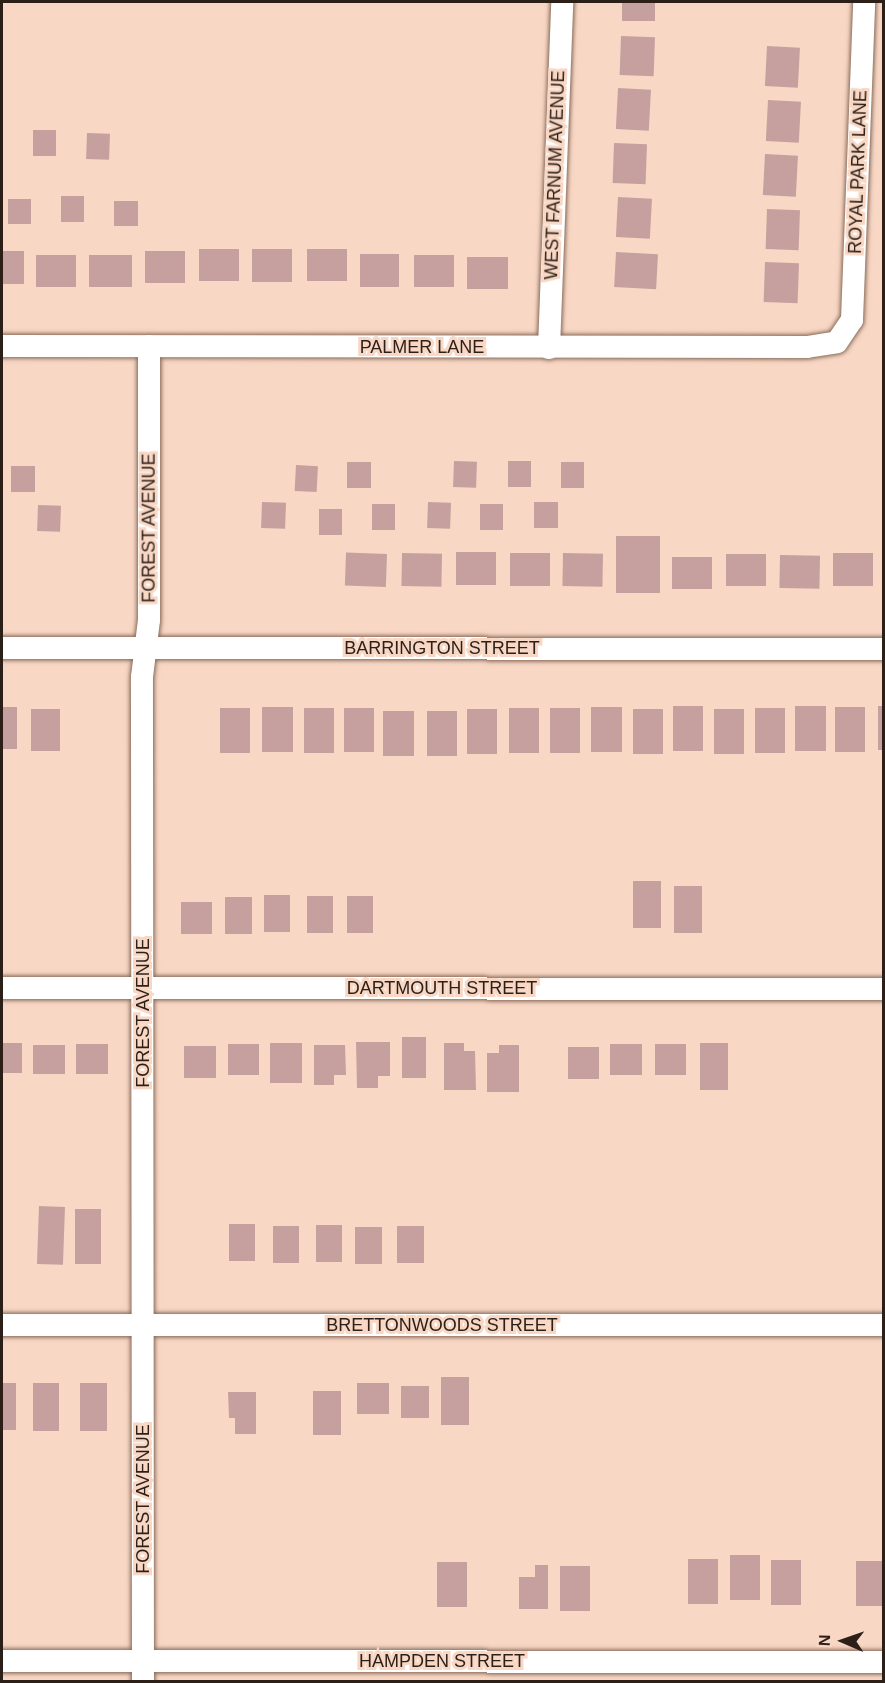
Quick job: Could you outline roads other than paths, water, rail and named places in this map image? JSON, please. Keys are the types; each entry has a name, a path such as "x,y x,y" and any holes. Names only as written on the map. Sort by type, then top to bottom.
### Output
{"street":[{"name":"WEST FARNUM AVENUE","path":"549,348 562,2"},
{"name":"ROYAL PARK LANE","path":"842,339 852,320 864,2"},
{"name":"PALMER LANE","path":"2,346 807,347 842,339"},
{"name":"FOREST AVENUE","path":"143,1671 142,677 147,649 149,346"},
{"name":"BARRINGTON STREET","path":"2,648 884,649"},
{"name":"DARTMOUTH STREET","path":"2,988 884,988"},
{"name":"BRETTONWOODS STREET","path":"2,1325 884,1324"},
{"name":"HAMPDEN STREET","path":"2,1661 143,1671 884,1662"}]}
